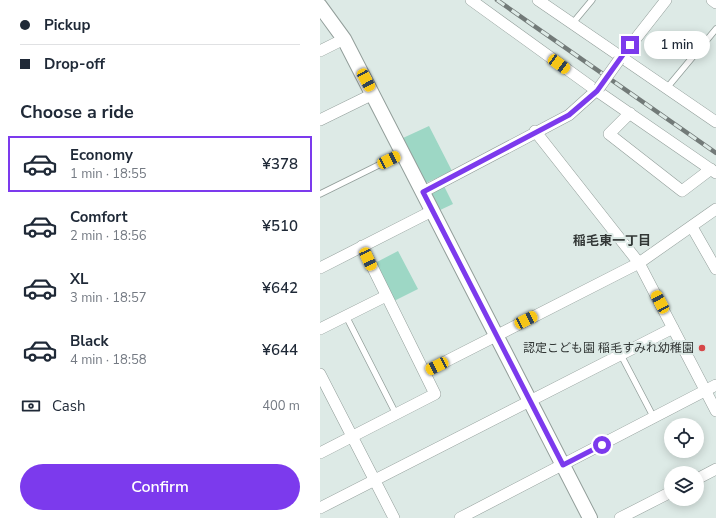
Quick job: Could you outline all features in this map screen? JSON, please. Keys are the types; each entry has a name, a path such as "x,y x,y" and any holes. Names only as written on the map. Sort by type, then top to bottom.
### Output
{"street":[{"path":"471,0 713,171 682,191 608,134 630,113"},
{"path":"538,0 620,58 716,122"},
{"path":"423,192 535,131 569,115 598,89 620,58 666,0"},
{"path":"712,0 716,3"},
{"path":"320,6 344,39 590,518"},
{"path":"320,51 344,39"},
{"path":"320,120 373,94"},
{"path":"535,131 639,263 716,411"},
{"path":"425,372 639,263 716,209"},
{"path":"320,268 432,211"},
{"path":"692,227 716,269"},
{"path":"320,453 435,394 362,246"},
{"path":"320,329 386,296"},
{"path":"320,508 674,328"},
{"path":"320,374 323,389 352,436 394,518"},
{"path":"460,518 716,386"},
{"path":"704,475 716,469"},
{"path":"620,518 664,496"}],"lane":[{"path":"572,24 592,0"},
{"path":"666,89 716,29"},
{"path":"320,194 403,153"},
{"path":"346,316 396,414"},
{"path":"621,355 654,418"}],"green space":[{"path":"429,126 452,171 426,183 403,138"},
{"path":"444,186 453,204 438,211 430,196 431,192"},
{"path":"398,251 418,289 394,301 375,263"}],"railway":[{"path":"497,0 716,153"}],"place":[{"name":"認定こども園 稲毛すみれ幼稚園","path":"702,348"}],"district":[{"name":"稲毛東一丁目","path":"612,240"}],"route":[{"path":"602,445 563,465 423,192 535,131 569,115 597,91 630,45"}]}
